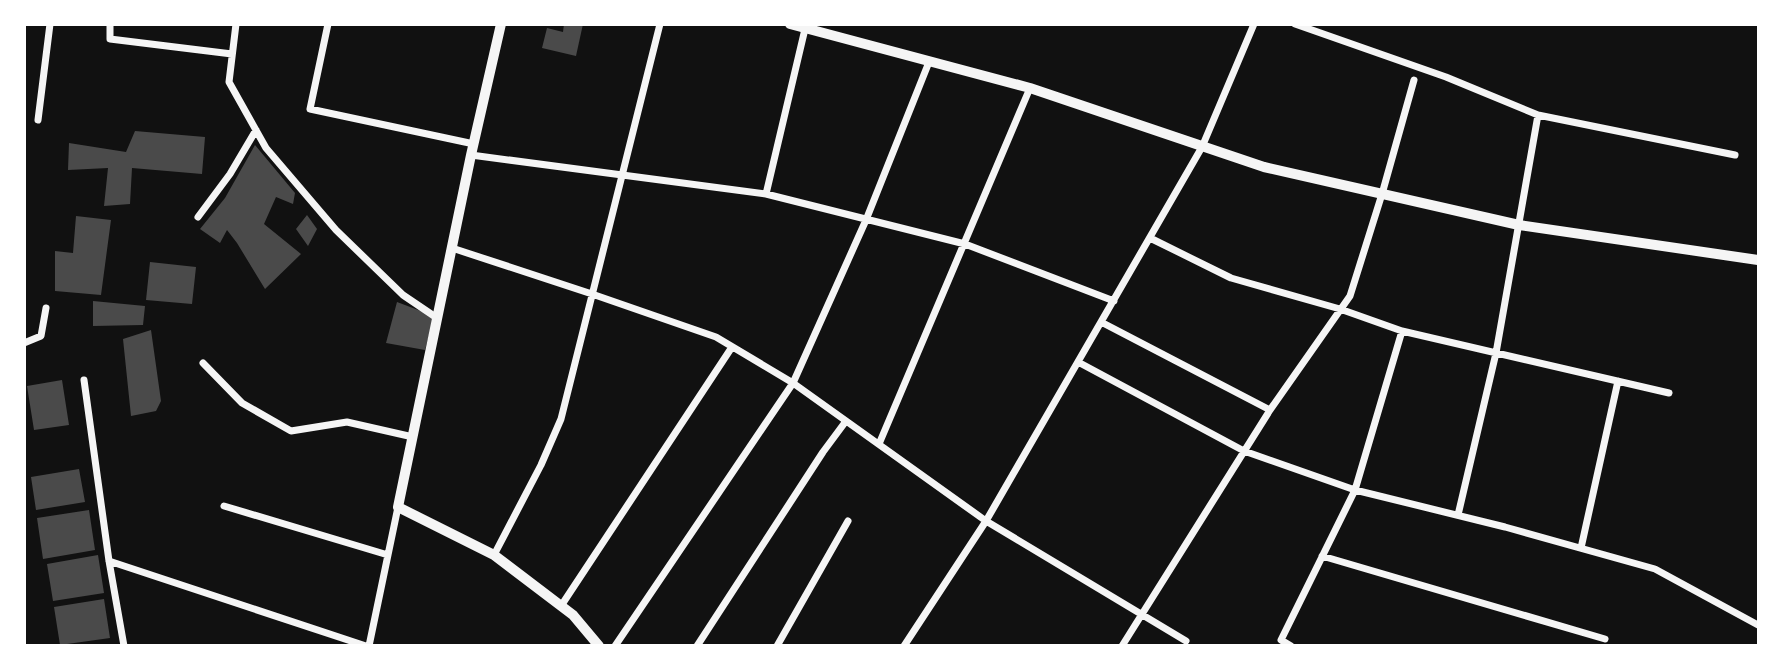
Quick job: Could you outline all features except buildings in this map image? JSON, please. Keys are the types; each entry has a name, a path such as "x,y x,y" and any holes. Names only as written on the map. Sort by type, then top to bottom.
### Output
{"street":[{"path":"38,120 50,24"},
{"path":"110,24 110,39 232,54"},
{"path":"236,24 229,82 266,148 336,230 403,295 437,318"},
{"path":"328,24 310,109 472,150 622,175 766,194 964,244 1114,300"},
{"path":"109,561 368,646 501,24"},
{"path":"494,555 541,466 561,419 660,24"},
{"path":"790,24 1030,88 1264,167 1519,225 1759,260"},
{"path":"904,646 986,521 1202,147 1254,24"},
{"path":"1295,24 1446,77 1538,115 1735,155"},
{"path":"766,194 805,29"},
{"path":"615,646 793,383 866,220 929,62"},
{"path":"1122,646 1270,410 1350,296 1415,80"},
{"path":"879,444 1030,88"},
{"path":"1458,515 1496,353 1538,115"},
{"path":"198,217 230,174 256,130"},
{"path":"1150,238 1231,278 1340,309 1402,331 1669,393"},
{"path":"452,248 716,337 793,383 986,521 1186,641"},
{"path":"24,343 41,336 46,308"},
{"path":"1101,322 1270,410"},
{"path":"1291,646 1281,640 1355,490 1402,331"},
{"path":"561,606 733,347"},
{"path":"1078,362 1244,451 1355,490 1656,569 1759,625"},
{"path":"203,363 242,403 290,431 346,422 413,437"},
{"path":"84,380 109,561 124,646"},
{"path":"1581,548 1618,381"},
{"path":"697,646 846,421"},
{"path":"224,506 388,555"},
{"path":"398,507 494,555 573,615 598,646"},
{"path":"777,646 848,521"},
{"path":"1322,555 1605,639"}]}
